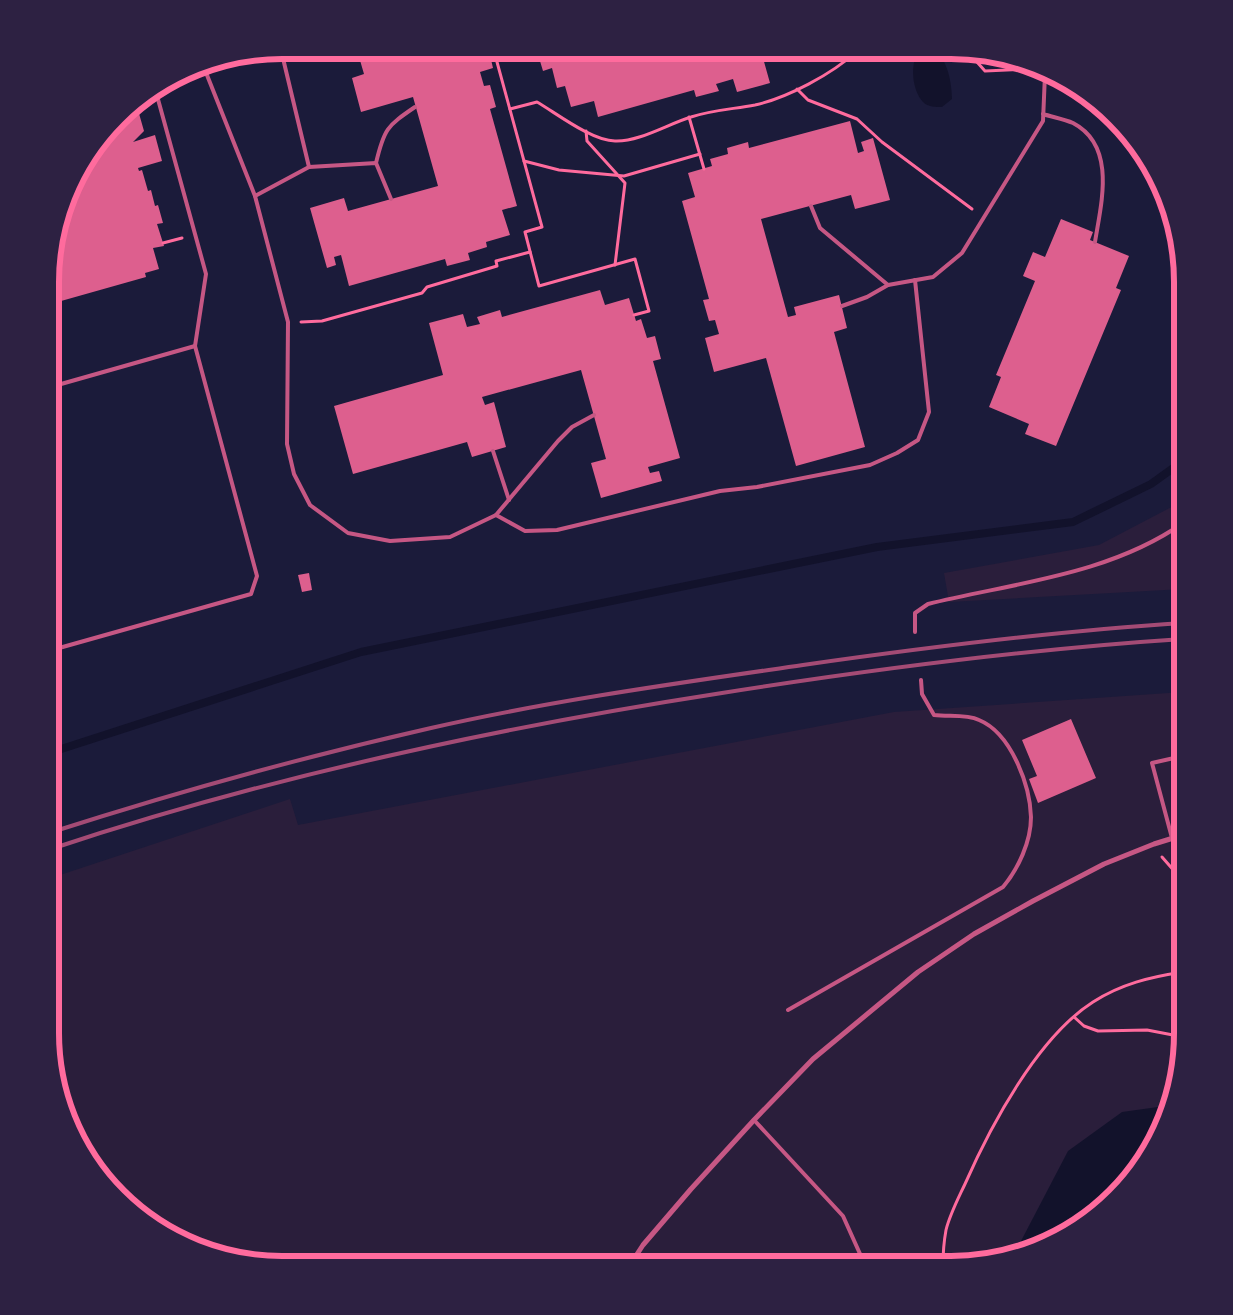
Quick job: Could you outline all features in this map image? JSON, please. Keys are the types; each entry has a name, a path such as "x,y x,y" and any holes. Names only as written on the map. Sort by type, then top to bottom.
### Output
{"street":[{"path":"635,1256 679,1203 754,1120 813,1060 918,972 974,934 1032,901 1104,864 1172,838"}],"lane":[{"path":"283,59 309,167"},
{"path":"206,72 255,196 288,322 287,444 294,474 310,505 348,533 390,541 450,537 496,516 572,427 594,416"},
{"path":"842,306 867,297 888,285 933,276 962,253 1043,121 1045,80"},
{"path":"59,648 251,594 257,576 195,346 206,274 157,97"},
{"path":"391,199 376,163 382,138 391,124 415,107"},
{"path":"1043,114 1073,123 1086,134 1103,161 1104,182 1095,242"},
{"path":"255,196 309,167 376,163"},
{"path":"811,206 820,228 888,285"},
{"path":"496,516 525,531 557,530 720,491 757,487 861,467 897,453 918,440 929,412 915,280"},
{"path":"59,385 195,346"},
{"path":"494,451 508,500"},
{"path":"915,632 915,613 928,604 1050,577 1119,556 1157,539 1174,528"},
{"path":"788,1010 1003,887 1014,874 1026,846 1031,818 1026,789 1017,761 1004,739 994,729 979,719 934,715 922,694 921,680"},
{"path":"1172,838 1152,763 1174,758"},
{"path":"754,1120 843,1216 861,1256"}],"path":[{"path":"496,59 542,227 525,232 539,286 635,259 648,310 634,315"},
{"path":"510,109 537,102 586,131 614,141 626,140 689,117 756,104 783,96 848,59"},
{"path":"975,60 985,71 1019,70"},
{"path":"797,89 808,100 857,119 882,142 984,218"},
{"path":"689,117 704,169"},
{"path":"586,131 588,141 624,184 614,265"},
{"path":"524,161 559,170 619,176 700,154"},
{"path":"288,322 322,322 413,296 422,293 427,286 497,266 496,261 530,252"},
{"path":"1154,844 1168,867 1174,873"},
{"path":"944,1256 946,1230 980,1150 1036,1059 1074,1017 1092,1002 1120,987 1147,977 1174,973"},
{"path":"1074,1017 1084,1026 1098,1031 1147,1030 1174,1036"}],"shaded area":[{"path":"915,59 942,59 950,80 952,99 942,107 925,104 919,97 914,84"},
{"path":"1174,506 1174,590 949,602 944,573 1099,545"},
{"path":"1174,693 1174,1048 1167,1091 1157,1119 1144,1145 1119,1180 1087,1210 1050,1233 1009,1249 966,1256 267,1256 224,1249 196,1239 158,1219 135,1201 114,1180 96,1157 82,1132 66,1091 59,1048 59,875 290,799 298,825 894,712"},
{"path":"1161,1106 1151,1132 1137,1157 1109,1191 1075,1219 1050,1233 1021,1245 1021,1241 1068,1151 1122,1112"}],"building":[{"path":"360,59 491,59 493,68 480,72 484,86 490,85 496,107 490,109 517,206 502,210 510,235 486,242 487,247 468,253 470,260 447,266 445,259 349,286 341,255 334,257 336,265 327,268 310,208 344,198 348,211 438,186 413,97 361,112 352,78 364,74"},
{"path":"539,59 763,59 770,83 737,92 733,79 716,84 719,91 696,97 694,90 598,117 594,101 571,107 565,86 557,88 552,68 543,71"},
{"path":"138,111 144,131 133,142 155,135 162,161 138,168 139,171 142,170 148,191 151,190 155,206 158,205 163,223 157,224 164,246 153,248 159,269 145,273 146,277 59,302 59,267 63,238 76,196 96,158 114,135"},
{"path":"850,121 858,153 864,151 861,142 873,138 890,200 855,209 851,195 761,219 788,317 796,315 794,307 839,295 847,328 834,332 865,447 796,466 766,358 714,372 705,338 719,334 715,320 709,321 703,300 709,299 682,201 695,197 688,173 712,166 710,159 728,154 727,148 748,142 749,148"},
{"path":"1061,219 1093,232 1090,240 1129,256 1116,288 1121,290 1056,446 1025,434 1029,424 989,407 1001,377 996,375 1035,281 1023,276 1033,252 1045,257"},
{"path":"600,290 605,305 629,298 636,321 641,319 647,338 655,336 661,359 653,361 680,458 648,467 650,473 659,471 662,481 601,498 591,463 606,459 581,370 482,397 485,405 494,402 506,447 472,457 467,442 353,474 334,406 443,375 429,323 463,314 467,327 480,324 477,317 500,310 502,317"},
{"path":"309,573 312,590 302,592 298,575"},
{"path":"1071,719 1096,778 1038,803 1029,779 1037,776 1022,740"}],"waterway":[{"path":"59,750 361,652 877,547 1073,522 1151,484 1174,467"}],"railway":[{"path":"59,830 193,789 288,763 431,728 524,709 663,685 898,652 1040,635 1174,624"},
{"path":"59,846 216,799 300,777 468,738 552,722 722,693 894,668 1067,648 1174,640"}]}
